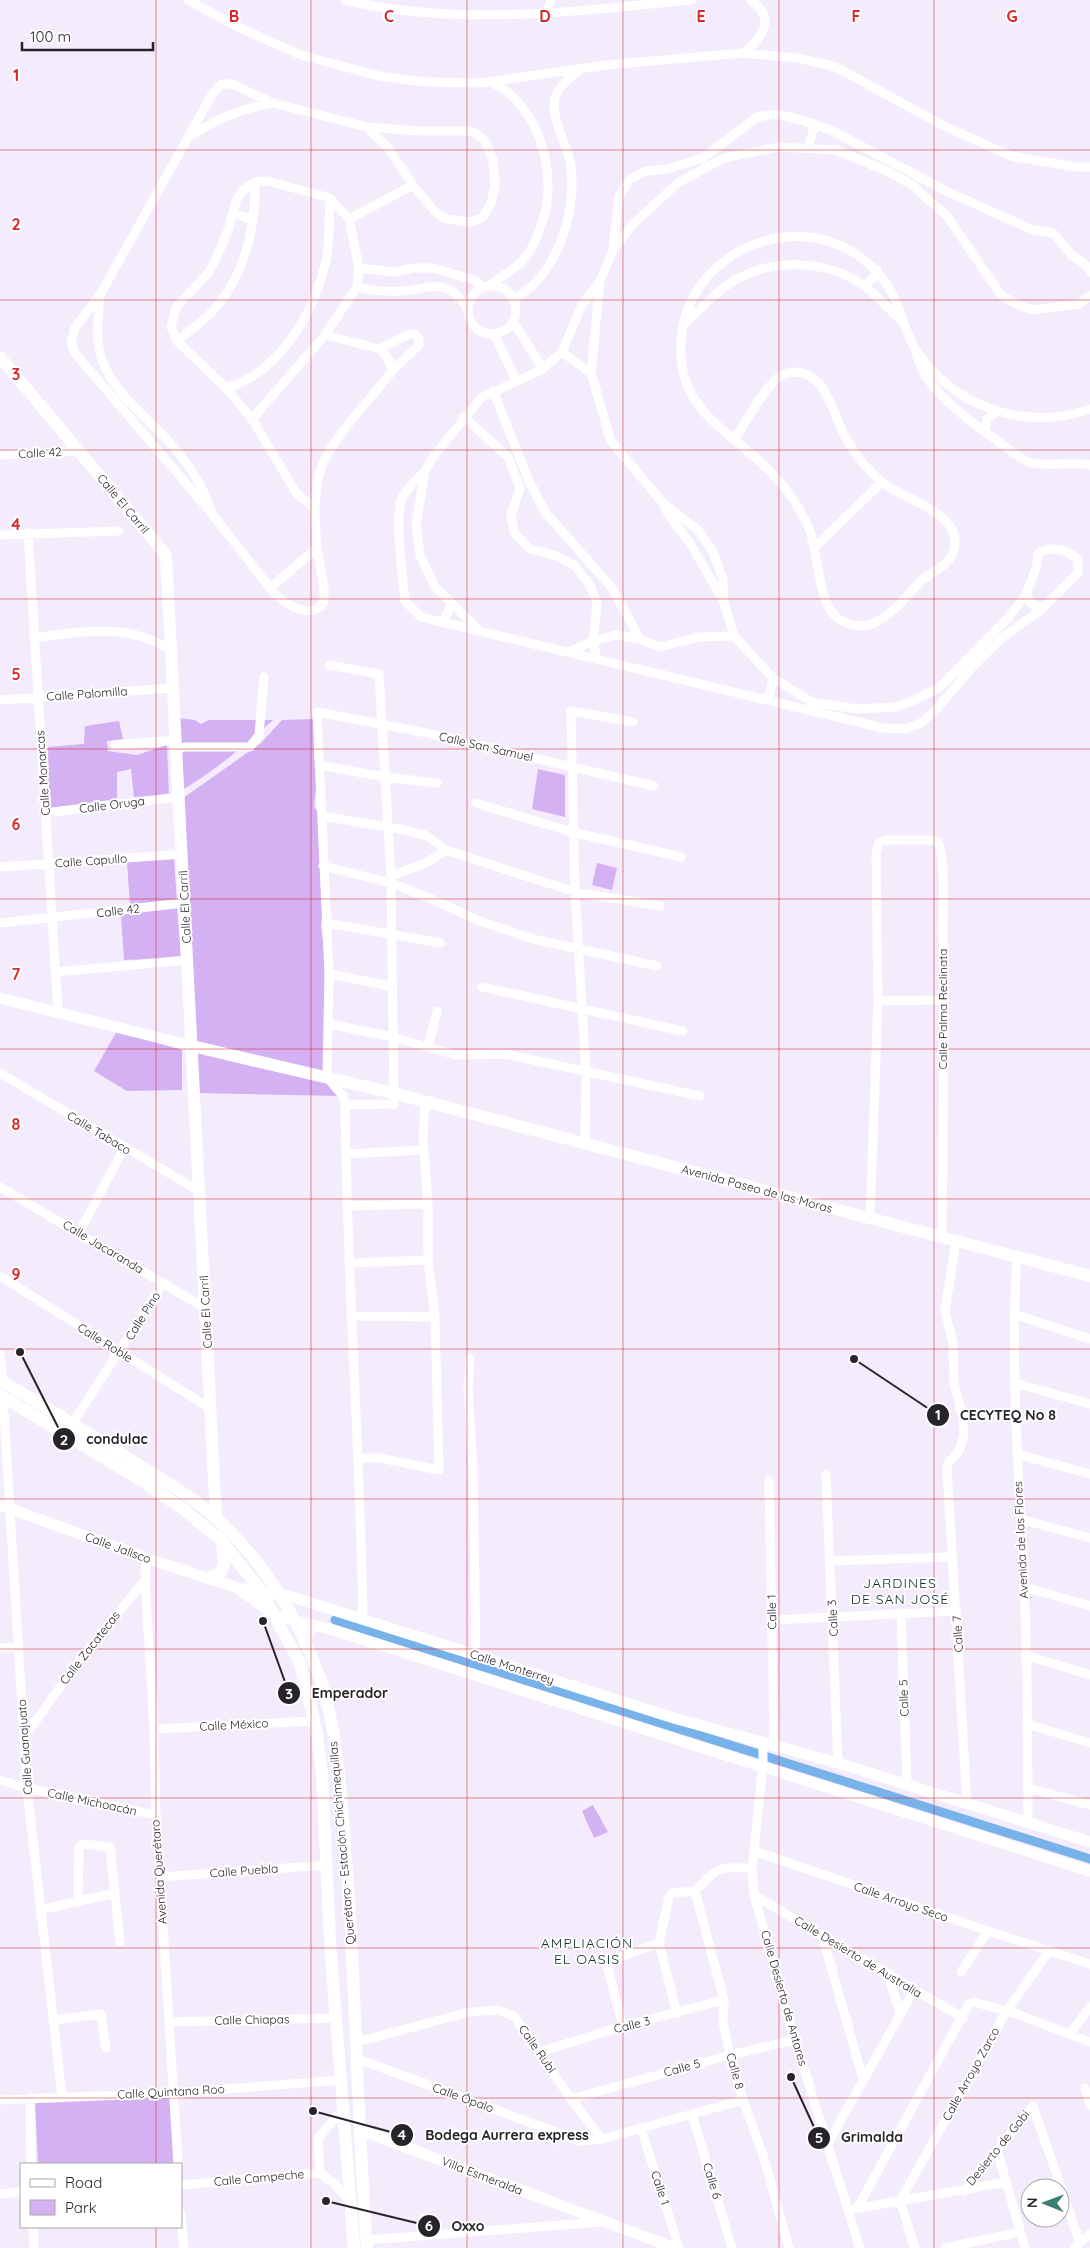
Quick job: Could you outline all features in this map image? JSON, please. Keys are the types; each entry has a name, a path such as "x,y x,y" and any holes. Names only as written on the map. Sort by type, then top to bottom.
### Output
{"main road":[{"name":"Calle El Carril","path":"0,357 166,555 216,1518"},
{"name":"Avenida Paseo de las Moras","path":"192,1046 393,1093 1090,1276"},
{"name":"Querétaro - Estación Chichimequillas","path":"2,1381 165,1481 216,1518 250,1555 278,1593 305,1643 321,1681 332,1729 340,1792 352,1951 367,2244"},
{"name":"Querétaro - Estación Chichimequillas","path":"1,1396 144,1482 184,1509 221,1540 261,1591 300,1663 315,1721 322,1772 328,1865 330,1940 345,2107 354,2248"},
{"path":"208,1578 221,1572 224,1564 221,1540"},
{"path":"305,1643 308,1631 313,1626"},
{"path":"330,1940 338,1964 348,1963 352,1951"},
{"path":"335,1998 336,1993 342,1990 349,1995 359,2094"}],"street":[{"path":"188,0 242,29 301,55 379,76 425,82 491,82 582,68 743,53 798,58 836,67 944,126 1011,156 1076,167 1090,167"},
{"path":"345,0 375,7 441,14 547,13 692,0"},
{"path":"547,13 551,0"},
{"path":"614,0 627,6"},
{"path":"743,53 757,43 764,30 764,16 757,4 750,0"},
{"path":"513,299 524,294 538,279 557,250 568,225 572,192 571,164 554,106 560,86 582,68"},
{"path":"468,310 474,294 526,258 546,216 549,193 546,164 540,139 526,112 510,94 491,82"},
{"path":"367,127 388,148 437,214 446,219 471,222 483,217 491,203 495,185 493,160 484,139 471,131 367,127 273,103 232,84 222,84 213,93 101,293 75,328 71,342 74,352 213,515 278,598 292,607 310,611 318,609 324,603 324,588 317,548 314,508 320,471 334,445 393,370 419,345 419,339 415,334 409,334 380,349"},
{"path":"190,137 221,117 246,108 273,103"},
{"path":"724,602 723,578 713,552 698,530 663,503 611,441 591,373 600,281 612,250 619,196 630,179 646,171 667,169 703,158 757,117 776,114 831,130 948,192 1034,230 1053,233 1062,241 1072,255 1087,266 1090,272"},
{"path":"808,148 814,124"},
{"path":"388,148 396,129"},
{"path":"612,250 632,224 679,182 724,158 779,147 836,150 885,170 912,185 946,216 1001,295 1016,304 1032,310 1079,304 1090,296"},
{"path":"252,419 324,335 357,287 359,268 349,219 330,198 268,181 255,182 242,191 236,202 230,228 209,272 176,307 171,326 177,341 226,388 252,419 297,494 314,508"},
{"path":"177,341 202,322 220,302 239,274 249,244 254,220 255,182"},
{"path":"349,219 413,184"},
{"path":"226,388 242,384 263,369 288,343 308,311 319,283 327,254 330,198"},
{"path":"233,213 254,220"},
{"path":"617,215 632,224"},
{"path":"734,440 778,377 791,372 807,372 822,386 846,438 862,461 882,482 930,508 945,519 955,540 952,554 948,561 922,580 885,618 876,623 856,625 837,619 830,611 819,581 816,546 806,521 777,479 700,410 688,386 679,355 683,325 690,302 703,281 716,268 752,245 777,236 811,238 845,247 877,269 894,297 915,348 932,370 963,395 995,412 1040,419 1073,415 1090,409"},
{"path":"683,325 714,296 739,278 764,268 793,265 823,267 864,286 903,322"},
{"path":"357,287 371,291 404,291 435,286 449,289 458,296 468,310 473,326 483,333 494,334 505,330 513,322 516,310 513,299 500,287 486,286 474,280 433,268 414,268 394,272 359,268"},
{"path":"864,286 873,278 877,269"},
{"path":"600,281 582,305 562,352 543,369 481,398 464,417 433,458 425,472 412,484 402,499 400,537 405,601 420,617 883,728 905,729 921,723 935,711 973,666 1002,638 1042,610 1078,573 1078,559 1058,549 1046,549 1038,553 1037,565 1026,595 1008,618 940,687 895,707 857,710 812,702 773,678 734,636 724,602 690,543 669,516 663,503"},
{"path":"101,293 97,323 102,359 122,395 170,443 200,483 213,515"},
{"path":"75,328 85,322 97,323"},
{"path":"513,322 543,369"},
{"path":"494,334 516,380"},
{"path":"324,335 380,349 386,354 393,370"},
{"path":"915,348 917,361 938,393 966,418 985,430 1022,459 1031,464 1076,462 1090,466"},
{"path":"562,352 591,373"},
{"path":"87,368 102,359"},
{"path":"493,391 529,481 545,512 612,588 640,639"},
{"path":"985,430 986,419 995,412"},
{"path":"464,417 508,457 520,488 511,517 515,534 530,549 554,555 574,565 590,585 597,604 593,641 597,659"},
{"name":"Calle 42","path":"0,455 79,451"},
{"path":"425,472 416,524 420,554 435,586 450,604 480,630"},
{"path":"816,546 882,482"},
{"path":"0,535 119,531"},
{"name":"Calle Monarcas","path":"28,533 58,1012"},
{"path":"270,588 317,548"},
{"path":"402,559 420,554"},
{"path":"1026,595 1031,603 1042,610"},
{"path":"441,622 448,613 450,604"},
{"path":"34,638 79,632 127,632 155,640 171,650"},
{"path":"568,652 593,641 616,635 640,639 660,647 698,637 734,636"},
{"path":"329,665 378,674 385,777 386,825 391,880 394,1104 345,1105"},
{"path":"115,745 250,747 259,735 264,677"},
{"path":"764,699 770,694 773,678"},
{"name":"Calle Palomilla","path":"0,700 173,688"},
{"path":"585,1144 586,1072 572,832 571,710 633,722"},
{"name":"Calle San Samuel","path":"319,765 317,712 382,723 654,786"},
{"path":"363,1619 347,1206 345,1105 343,1096 327,1077 330,1024 329,974 319,765 385,777 437,783"},
{"name":"Calle Oruga","path":"45,813 179,797"},
{"path":"476,803 572,832 681,856"},
{"path":"322,816 386,825 427,836 446,850 575,892 660,906"},
{"name":"Calle Palma Reclinata","path":"878,1001 876,855 879,842 886,840 932,840 938,842 941,848 944,1000 942,1237"},
{"path":"391,880 426,863 446,850"},
{"name":"Calle Capullo","path":"0,867 182,854"},
{"path":"323,866 391,880 477,920 533,939 657,966"},
{"name":"Calle 42","path":"0,923 52,919 184,903"},
{"path":"326,923 341,924 440,943"},
{"path":"56,972 187,960"},
{"path":"329,974 391,986"},
{"path":"482,987 582,1011 683,1031"},
{"path":"0,998 192,1046"},
{"path":"870,1218 878,1001 944,1000"},
{"path":"428,1048 437,1011"},
{"path":"330,1024 392,1037 456,1055 505,1054 700,1096"},
{"name":"Calle Tabaco","path":"0,1073 199,1191"},
{"path":"358,1458 380,1458 439,1470 435,1317 428,1260 428,1204 424,1150 425,1102"},
{"path":"79,1233 124,1148"},
{"path":"346,1154 424,1150"},
{"name":"Calle Jacaranda","path":"0,1187 205,1308"},
{"path":"347,1206 428,1204"},
{"name":"Calle 7","path":"956,1241 945,1311 954,1344 954,1384 963,1417 964,1435 959,1451 948,1463 967,1804"},
{"name":"Avenida de las Flores","path":"1017,1257 1014,1314 1015,1383 1024,1587 1028,1823"},
{"path":"349,1263 428,1260"},
{"name":"Calle Roble","path":"0,1276 211,1409"},
{"name":"Calle Pino","path":"72,1424 164,1283"},
{"path":"1014,1314 1090,1339"},
{"path":"351,1316 435,1317"},
{"path":"0,1355 2,1381"},
{"path":"470,1358 468,1389 473,1469 476,1655"},
{"path":"1015,1383 1090,1404"},
{"name":"Calle Guanajuato","path":"1,1396 5,1507 25,1736 27,1788 62,2096"},
{"path":"1017,1454 1090,1474"},
{"name":"Calle 3","path":"826,1474 834,1616 838,1763"},
{"name":"Calle 1","path":"767,1743 772,1620 769,1480"},
{"name":"Calle Jalisco","path":"5,1507 146,1558 238,1588 261,1591"},
{"path":"1020,1518 1090,1538"},
{"path":"830,1561 953,1557"},
{"path":"145,1580 146,1558"},
{"name":"Avenida Querétaro","path":"145,1580 154,1729 156,1815 178,2163"},
{"name":"Calle Zacatecas","path":"25,1736 81,1658 145,1580"},
{"path":"1024,1587 1090,1606"},
{"name":"Calle Jalisco","path":"238,1588 276,1616"},
{"name":"Calle Monterrey","path":"261,1591 278,1593 677,1719 838,1763 1090,1842"},
{"path":"772,1620 957,1610"},
{"path":"330,1629 327,1619 334,1612 339,1612"},
{"name":"Calle 5","path":"900,1613 907,1784"},
{"name":"Calle Monterrey","path":"276,1616 330,1629 763,1764 1090,1871"},
{"path":"0,1648 18,1647"},
{"path":"1025,1655 1090,1675"},
{"name":"Calle México","path":"154,1729 315,1721"},
{"path":"1027,1724 1090,1743"},
{"name":"Calle Desierto de Antares","path":"767,1743 752,1868 754,1895 795,2040 828,2143 854,2209 860,2248"},
{"name":"Calle Michoacán","path":"0,1780 27,1788 156,1815"},
{"path":"1028,1788 1090,1805"},
{"path":"78,1902 77,1851 84,1844 110,1848 120,1942"},
{"name":"Calle Arroyo Seco","path":"754,1851 1090,1964"},
{"name":"Calle Puebla","path":"160,1877 328,1865"},
{"path":"677,2014 659,1943 668,1897 672,1893 695,1891 715,1870 731,1867 752,1868"},
{"name":"Calle 8","path":"695,1891 724,2000 723,2023 730,2055 742,2100 763,2155 789,2248"},
{"path":"40,1910 115,1893"},
{"name":"Calle Desierto de Australia","path":"754,1895 963,2018"},
{"path":"961,1972 988,1931"},
{"path":"822,1935 863,2079"},
{"path":"623,2026 607,1964 609,1961 659,1943"},
{"name":"Calle Arroyo Zarco","path":"900,2201 1006,2012 1050,1951"},
{"path":"887,1973 901,2015"},
{"path":"828,2143 914,1990"},
{"name":"Calle 3","path":"540,2052 623,2026 677,2014 724,2000"},
{"path":"854,2209 963,2018 969,2004 974,2002 1017,2014 1071,2033 1090,2042"},
{"path":"1071,2033 1090,2007"},
{"name":"Calle Rubí","path":"357,2042 469,2012 498,2010 515,2017 571,2099 602,2139"},
{"path":"53,2020 101,2014 106,2048"},
{"name":"Calle Chiapas","path":"169,2022 336,2018"},
{"name":"Calle 5","path":"571,2099 730,2055 795,2040"},
{"name":"Calle Ópalo","path":"358,2059 580,2141 602,2139 742,2100"},
{"name":"Calle Quintana Roo","path":"0,2100 62,2096 174,2093 342,2080"},
{"path":"30,2098 31,2163"},
{"name":"Desierto de Gobi","path":"964,2191 1033,2106 1077,2246"},
{"path":"320,2173 318,2138 345,2107"},
{"name":"Calle 6","path":"692,2114 732,2248"},
{"name":"Calle 1","path":"641,2128 679,2248"},
{"name":"Villa Esmeralda","path":"360,2130 675,2248"},
{"path":"997,2150 1025,2248"},
{"name":"Calle Campeche","path":"182,2185 320,2173 343,2192 351,2206"},
{"path":"854,2209 964,2191 1006,2182"},
{"path":"0,2194 20,2192"},
{"path":"900,2201 915,2248"},
{"path":"367,2244 604,2221"},
{"path":"182,2225 184,2248"},
{"path":"33,2228 34,2248"},
{"path":"945,2248 1020,2232"},
{"path":"1077,2246 1090,2234"}],"green space":[{"path":"178,718 195,720 201,724 209,720 273,720 229,757 182,790"},
{"path":"314,719 314,759 318,767 314,807 321,815 323,909 321,926 324,947 328,1077 193,1043 179,801 261,743 282,720"},
{"path":"119,721 123,739 107,741 108,751 137,755 167,745 169,795 134,797 131,769 117,772 117,799 49,808 48,747 84,744 85,726"},
{"path":"538,769 565,775 565,817 532,809"},
{"path":"174,859 177,901 130,906 127,862"},
{"path":"597,863 617,868 612,890 592,885"},
{"path":"177,908 181,958 124,960 121,915"},
{"path":"117,1031 182,1050 182,1090 127,1091 94,1071"},
{"path":"193,1049 330,1083 340,1096 196,1093"},
{"path":"593,1805 608,1832 594,1838 582,1811"},
{"path":"172,2094 177,2163 38,2163 35,2100"}],"waterway":[{"path":"335,1620 1090,1859"}],"place":[{"name":"condulac","path":"20,1352"},
{"name":"CECYTEQ No 8","path":"854,1359"},
{"name":"Emperador","path":"263,1621"},
{"name":"Grimalda","path":"791,2077"},
{"name":"Bodega Aurrera express","path":"313,2111"},
{"name":"Oxxo","path":"326,2201"}],"district":[{"name":"JARDINES DE SAN JOSÉ","path":"900,1592"},
{"name":"AMPLIACIÓN EL OASIS","path":"587,1952"}]}
